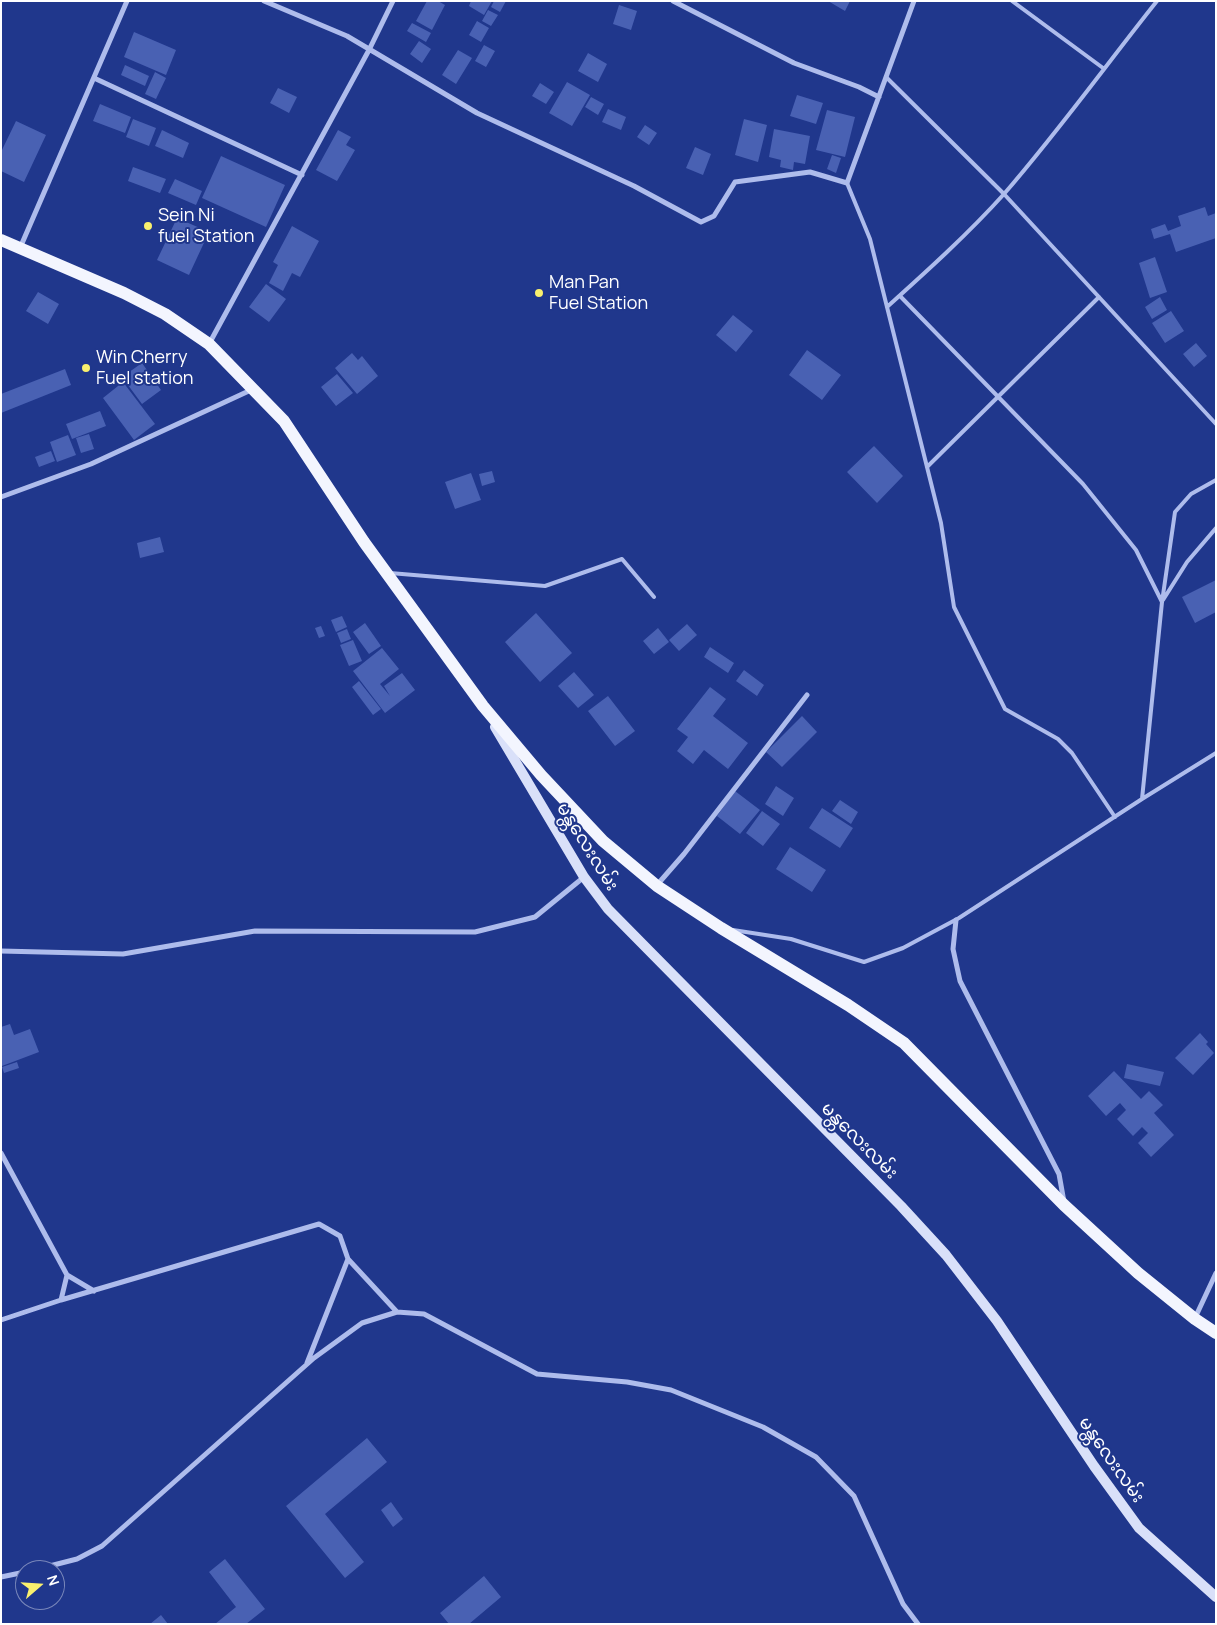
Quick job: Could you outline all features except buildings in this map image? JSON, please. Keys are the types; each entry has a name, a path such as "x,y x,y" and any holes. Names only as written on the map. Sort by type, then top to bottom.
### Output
{"main road":[{"path":"1,240 157,310 209,344 284,421 364,542 483,706 541,775 603,841 656,886 848,1005 904,1043 1064,1205 1138,1273 1195,1319 1216,1333"},
{"name":"မန္တလေးလမ်း","path":"483,706 584,877 608,909 946,1254 997,1321 1094,1466 1139,1528 1216,1597"}],"street":[{"path":"20,248 126,1"},
{"path":"264,1 347,36 477,113 634,186 701,222 714,216 735,182 810,172 847,183 914,1"},
{"path":"209,344 302,175 393,1"},
{"path":"674,1 794,63 879,96"},
{"path":"94,78 302,175"},
{"path":"1,497 90,464 254,389"},
{"path":"656,886 684,854 807,696"},
{"path":"1,951 123,954 255,931 474,932 535,917 584,877"},
{"path":"956,920 953,949 960,981 1059,1174 1064,1205"},
{"path":"1,1153 67,1275 94,1290"},
{"path":"1,1320 94,1290 319,1224 340,1236 348,1259 397,1312"},
{"path":"306,1366 348,1259"},
{"path":"1195,1319 1216,1273"},
{"path":"61,1300 67,1275"},
{"path":"65,1562 77,1559 102,1546 306,1366 362,1323 397,1312 424,1314 537,1374 626,1382 671,1390 762,1427 816,1458 854,1496 904,1604 918,1624"},
{"path":"1,1576 15,1574"}],"lane":[{"path":"1012,1 1103,68"},
{"path":"887,307 971,229 1004,194 1082,99 1103,68 1157,1"},
{"path":"886,77 1004,194 1216,424"},
{"path":"847,183 870,239 941,523 954,606 1005,710 1058,739 1072,753 1115,817"},
{"path":"900,296 1083,484 1136,550 1162,602"},
{"path":"927,467 1099,297"},
{"path":"1142,799 1162,602 1174,512 1191,494 1216,480"},
{"path":"1162,602 1187,562 1216,528"},
{"path":"386,573 544,586 622,559 654,598"},
{"path":"722,928 791,939 864,962 903,948 956,920 1216,753"}],"place":[{"name":"Sein Ni fuel Station","path":"148,226"},
{"name":"Man Pan Fuel Station","path":"539,293"},
{"name":"Win Cherry Fuel station","path":"86,368"}]}
